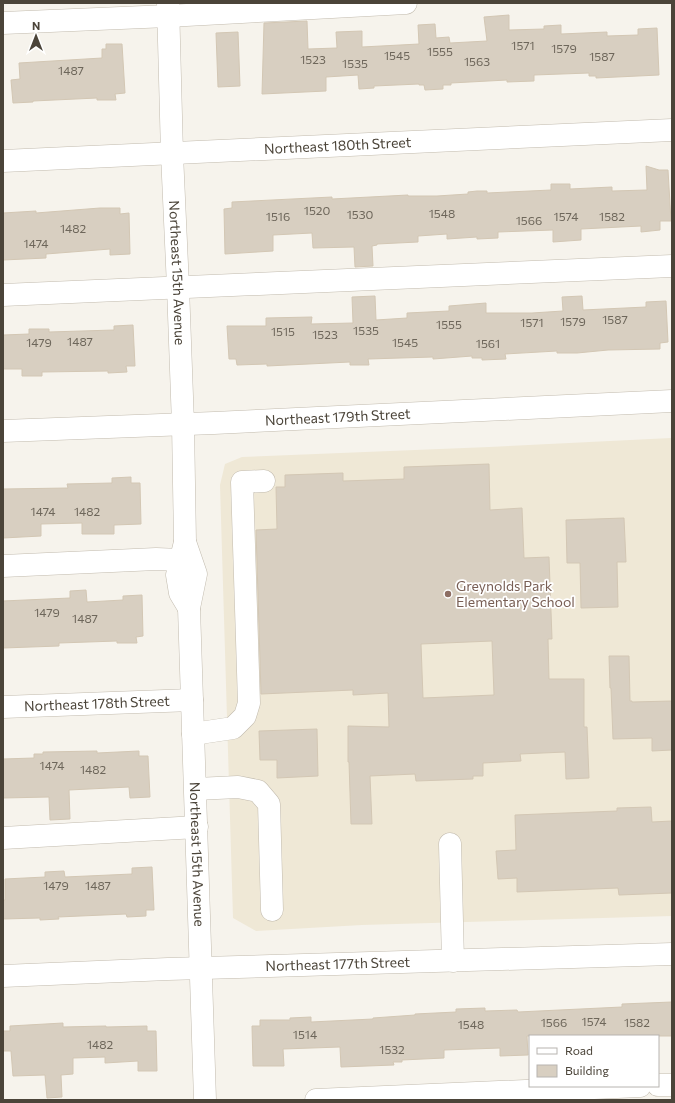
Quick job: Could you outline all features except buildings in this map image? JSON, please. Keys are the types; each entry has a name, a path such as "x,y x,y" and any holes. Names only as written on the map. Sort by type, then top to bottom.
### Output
{"street":[{"path":"3,23 168,9 406,3"},
{"name":"Northeast 15th Avenue","path":"168,9 172,154 183,424 183,551 177,576 180,593 189,608 205,1100"},
{"name":"Northeast 180th Street","path":"3,161 672,130"},
{"path":"3,295 672,266"},
{"name":"Northeast 179th Street","path":"3,431 672,402"},
{"path":"193,734 233,728 245,716 249,703 242,482 264,481"},
{"path":"3,566 156,559 183,551"},
{"name":"Northeast 178th Street","path":"3,707 192,700"},
{"path":"196,789 238,787 258,791 268,804 272,910"},
{"path":"3,838 197,827"},
{"path":"450,844 453,961"},
{"name":"Northeast 177th Street","path":"3,976 200,968 672,954"},
{"path":"659,1085 672,1085"},
{"path":"316,1100 617,1087"}],"shaded area":[{"name":"Greynolds Park Elementary School","path":"671,438 672,916 362,925 256,931 233,918 220,485 225,464 242,457"}],"place":[{"name":"Greynolds Park Elementary School","path":"448,594"}]}
